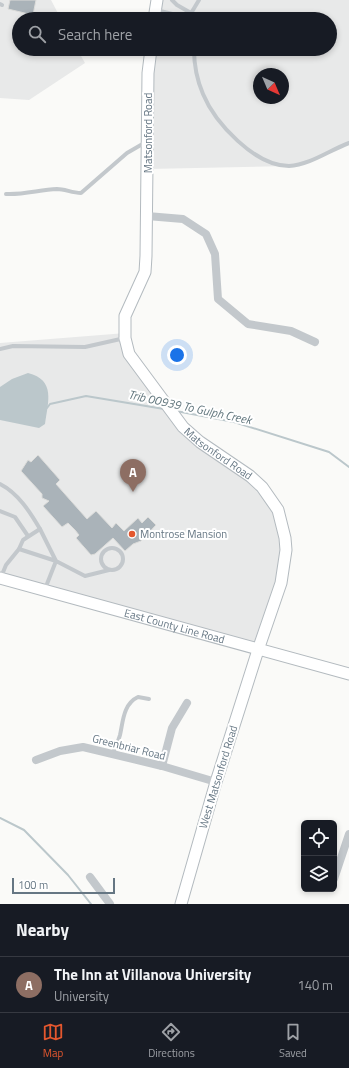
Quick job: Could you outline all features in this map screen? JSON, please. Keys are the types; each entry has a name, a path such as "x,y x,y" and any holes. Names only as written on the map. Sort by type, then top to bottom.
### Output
{"main road":[{"name":"Matsonford Road","path":"150,56 148,73 145,272 125,316 125,338 129,354 183,427 200,442 250,476 262,487 278,510 285,538 285,565 281,583 258,650"},
{"name":"East County Line Road","path":"0,578 349,674"},
{"name":"West Matsonford Road","path":"180,904 216,782 258,650"}],"street":[{"path":"147,216 182,218 206,234 215,254 218,299 248,324 291,331 315,342"},
{"path":"162,766 172,728 187,703"},
{"name":"Greenbriar Road","path":"36,760 60,751 83,747 113,753 216,782"},
{"path":"337,870 349,834"},
{"path":"90,877 110,904"}],"lane":[{"path":"172,0 177,5 189,12"},
{"path":"192,12 199,0"},
{"path":"194,56 194,62 203,94 220,122 251,152 269,162 288,166 306,162 349,143"},
{"path":"6,194 20,195 59,189 73,193 81,193 127,153 148,140"},
{"path":"0,349 13,346 85,347 125,338"},
{"path":"0,484 6,487 19,499 32,514 56,561 45,590"},
{"path":"0,511 15,517 28,536"},
{"path":"0,578 6,564 28,536 40,528"},
{"path":"18,549 56,561 85,576 119,568 123,563 121,553 116,549 109,548 102,556 102,562 109,570"},
{"path":"113,753 120,736 123,715 138,697 149,699"}],"shaded area":[{"path":"0,0 51,0 57,12 12,12 12,56 81,56 85,63 29,100 0,98"},
{"path":"157,0 349,0 349,143 306,162 289,166 148,169 151,56 337,56 337,12 155,12"},
{"path":"126,333 129,354 183,427 271,498 286,550 258,650 0,578 0,343"},
{"path":"28,373 37,376 43,381 48,393 45,424 39,428 0,420 0,387 12,379"}],"building":[{"path":"10,0 36,0 34,12 20,12 8,9"},
{"path":"38,455 60,480 56,484 87,519 96,511 112,528 116,523 124,531 138,518 142,523 148,517 156,525 141,541 133,544 125,551 113,538 95,554 91,555 76,538 79,535 75,530 68,523 62,527 43,506 49,501 42,498 42,494 21,471 28,460 31,462"}],"waterway":[{"name":"Trib 00939 To Gulph Creek","path":"47,408 50,404 86,396 164,409"},
{"name":"Trib 00939 To Gulph Creek","path":"176,411 234,422 329,452 349,467"},
{"path":"0,818 24,830 68,875 91,904"}],"place":[{"name":"The Inn at Villanova University","path":"133,492"},
{"name":"Montrose Mansion","path":"132,534"}]}
